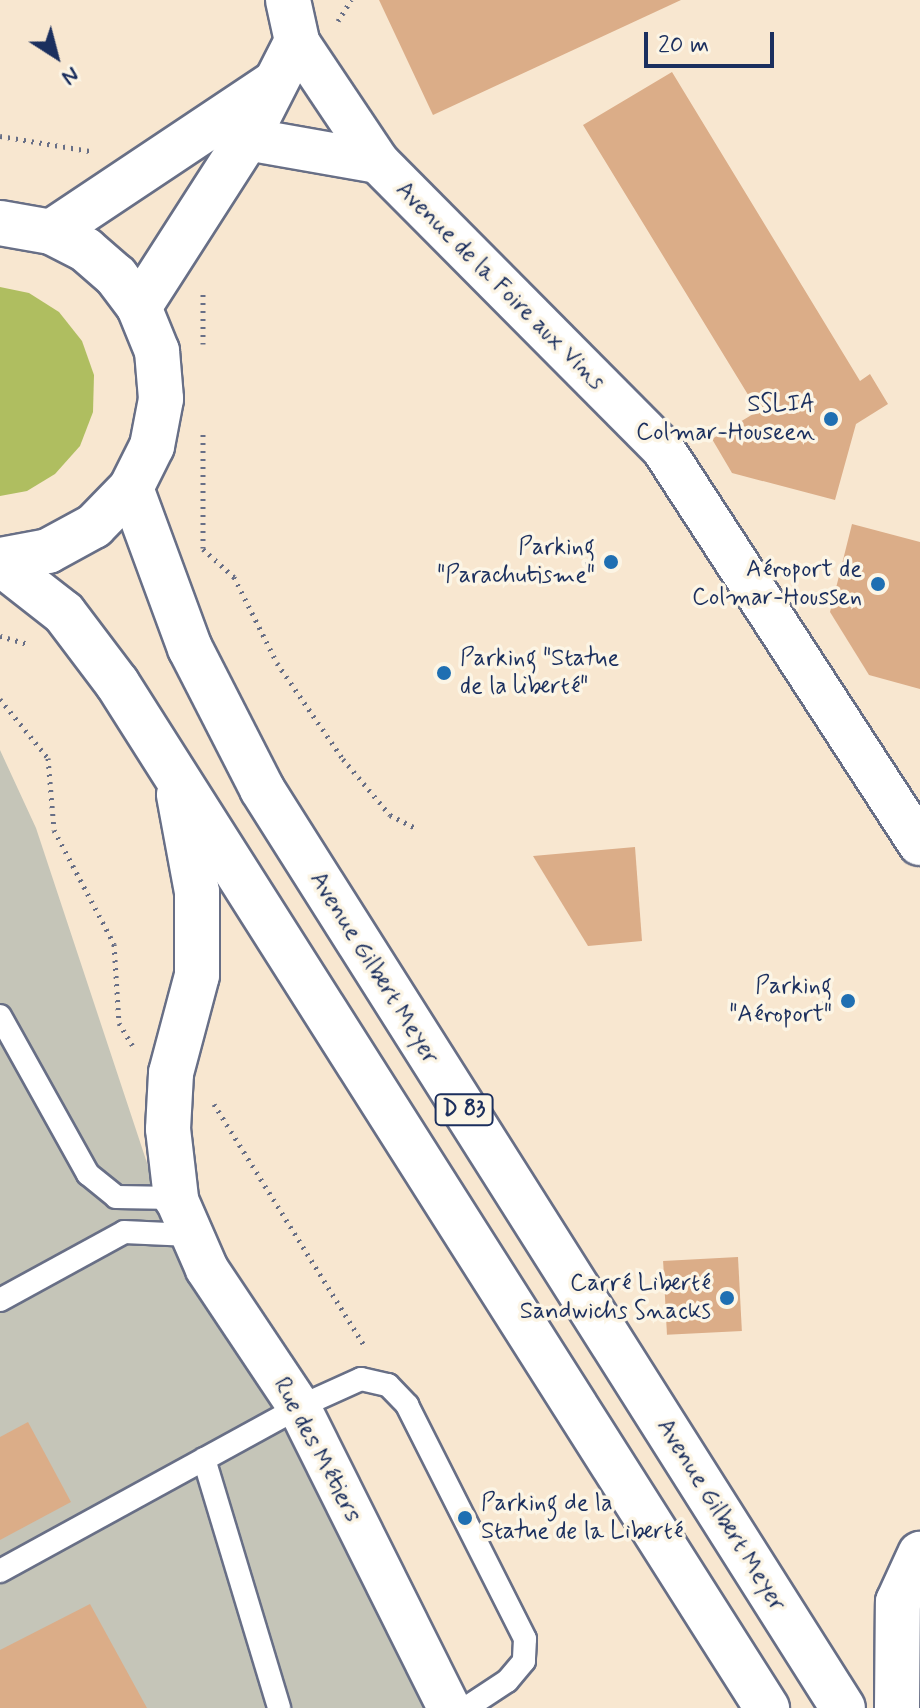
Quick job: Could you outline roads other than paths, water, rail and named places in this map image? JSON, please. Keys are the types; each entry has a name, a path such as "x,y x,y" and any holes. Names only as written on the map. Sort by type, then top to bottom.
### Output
{"main road":[{"name":"Avenue de la Foire aux Vins","path":"139,307 247,139 275,82 292,21"},
{"name":"Avenue de la Foire aux Vins","path":"51,232 275,82"},
{"path":"0,223 51,232 86,250 116,276 139,307 157,351 161,399 152,446 131,488 94,526 48,551 0,561"},
{"name":"Avenue Gilbert Meyer","path":"131,488 201,672 262,789 843,1708"},
{"name":"D 83","path":"0,561 48,596 72,621 175,773 767,1708"},
{"path":"175,773 197,892 197,975 171,1073 168,1129 183,1217"},
{"path":"897,1708 898,1602 920,1554"}],"street":[{"name":"Avenue de la Foire aux Vins","path":"292,21 378,162 663,449 920,844"},
{"path":"247,139 378,162"},
{"name":"Rue des Métiers","path":"183,1217 299,1407 449,1708"}],"lane":[{"path":"0,1016 88,1174 116,1197 183,1217"},
{"path":"0,1300 124,1232 183,1217"},
{"path":"0,1571 299,1407 361,1379 388,1385 407,1405 525,1639 524,1661 507,1681 466,1708"},
{"path":"204,1459 279,1708"}],"place":[{"name":"SSLIA Colmar-Houseen","path":"831,419"},
{"name":"Parking \"Parachutisme\"","path":"611,562"},
{"name":"Aéroport de Colmar-Houssen","path":"878,584"},
{"name":"Parking \"Statue de la liberté\"","path":"444,673"},
{"name":"Parking \"Aéroport\"","path":"848,1001"},
{"name":"Carré Liberté Sandwichs Snacks","path":"727,1298"},
{"name":"Parking de la Statue de la Liberté","path":"465,1518"}]}
